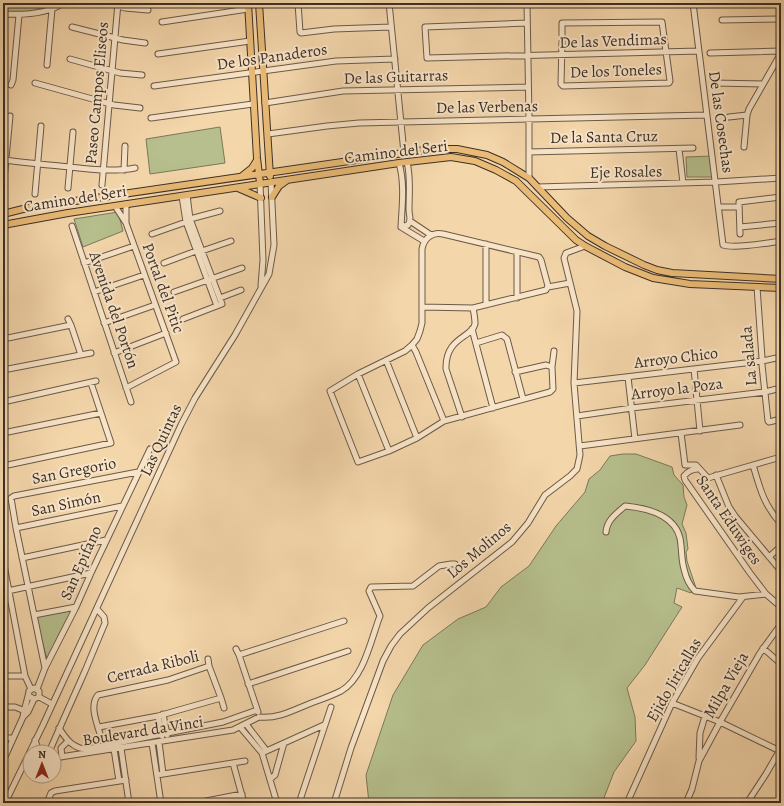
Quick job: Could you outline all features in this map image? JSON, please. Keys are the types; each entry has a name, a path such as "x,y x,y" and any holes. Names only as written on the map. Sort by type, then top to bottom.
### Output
{"main road":[{"path":"259,3 271,182"},
{"path":"248,6 253,104 260,183"},
{"name":"Camino del Seri","path":"3,214 27,208 444,148 470,151 487,155 503,162 528,178 567,218 588,236 644,265 672,273 781,279"},
{"path":"240,177 252,168 257,158"},
{"name":"Camino del Seri","path":"3,225 68,213 185,196 260,183 399,163 440,158 459,158 475,161 496,170 521,185 576,240 618,264 653,278 690,284 781,288"},
{"path":"272,197 279,186 288,180"},
{"path":"236,187 261,198"}],"street":[{"path":"3,14 19,15 52,9 63,3"},
{"path":"108,3 118,4 125,8 148,10"},
{"path":"298,3 301,33 334,29 391,27"},
{"path":"389,3 404,153"},
{"path":"527,3 529,119 528,178"},
{"name":"De las Cosechas","path":"693,3 723,245 746,245 781,241"},
{"name":"Paseo Campos Eliseos","path":"102,185 102,170 118,4"},
{"path":"162,22 248,6"},
{"path":"47,65 52,9"},
{"path":"11,85 13,80 19,15"},
{"path":"722,20 781,19"},
{"path":"562,35 562,23 661,21 663,24 666,52"},
{"path":"527,23 424,28 427,57 429,58 528,56"},
{"path":"72,27 123,40 145,43"},
{"path":"158,54 250,41"},
{"path":"562,42 562,55"},
{"name":"De las Vendimas","path":"528,56 699,51"},
{"name":"De los Toneles","path":"562,55 561,84 563,86 669,83 666,52"},
{"path":"710,53 781,52"},
{"path":"744,147 746,115 781,52"},
{"path":"70,59 123,74 142,75"},
{"name":"De los Panaderos","path":"154,86 336,61 395,59"},
{"path":"35,83 114,105 140,108"},
{"path":"714,83 763,84"},
{"name":"De las Guitarras","path":"265,103 326,93 528,87"},
{"path":"151,118 253,104"},
{"name":"De las Verbenas","path":"268,134 342,124 707,115"},
{"path":"729,117 746,115"},
{"path":"3,190 10,116"},
{"path":"35,194 41,126"},
{"path":"68,188 73,132"},
{"path":"124,170 125,146"},
{"name":"De la Santa Cruz","path":"529,152 693,148"},
{"name":"De la Santa Cruz","path":"679,149 683,183"},
{"path":"5,160 102,170 124,170 136,168"},
{"path":"401,227 406,226 410,221 410,178 407,162"},
{"path":"399,163 402,175 403,190 401,227"},
{"name":"Eje Rosales","path":"537,187 716,182 781,178"},
{"name":"Las Quintas","path":"5,803 188,411 235,335 260,287 269,274 273,256 274,234 271,182"},
{"name":"Las Quintas","path":"260,183 263,260 260,287"},
{"path":"403,190 410,190"},
{"path":"185,196 188,220 219,305"},
{"path":"740,234 739,202 781,197"},
{"name":"Portal del Pitic","path":"126,204 126,223"},
{"name":"Portal del Pitic","path":"115,206 126,223 176,361 126,388"},
{"path":"719,208 739,207"},
{"path":"152,234 188,220 220,211"},
{"path":"402,212 409,212"},
{"path":"410,221 431,235"},
{"path":"740,227 781,223"},
{"name":"Avenida del Portón","path":"72,226 131,402"},
{"path":"401,227 424,241"},
{"path":"548,288 540,258 440,234 431,235 424,241 422,249 422,307 420,331 417,339 405,351 331,389 330,393 357,461 361,462 417,438 444,422 550,392 553,389 552,367 554,351"},
{"path":"164,264 231,241"},
{"path":"486,244 486,305"},
{"path":"84,263 134,246"},
{"name":"Los Molinos","path":"334,803 351,748 383,661 391,646 400,634 428,608 507,547 528,523 545,495 570,476 577,468 580,459 580,446 574,383 577,317 564,255 586,246"},
{"path":"517,252 517,298"},
{"path":"174,292 242,268"},
{"path":"94,292 144,274"},
{"path":"209,279 220,298 219,305"},
{"path":"422,307 473,308 517,298 570,283"},
{"name":"La salada","path":"757,287 768,420 769,422 781,419"},
{"path":"220,298 241,290"},
{"path":"104,323 155,305"},
{"path":"183,319 219,305"},
{"path":"462,417 446,369 446,362 450,348 455,342 472,330 475,324 473,308"},
{"path":"68,319 81,355"},
{"path":"3,339 71,325"},
{"path":"472,330 493,408"},
{"path":"114,353 166,333"},
{"path":"476,343 502,335 507,339 523,399"},
{"path":"412,345 444,422"},
{"path":"3,370 90,353"},
{"name":"Arroyo Chico","path":"574,383 762,362 781,357"},
{"path":"386,360 417,438"},
{"path":"515,372 546,365 552,367"},
{"path":"694,370 700,431"},
{"path":"358,374 389,451"},
{"path":"628,377 634,439"},
{"path":"3,402 94,382 101,413 111,443 3,465"},
{"name":"Arroyo la Poza","path":"577,416 765,392 781,388"},
{"path":"3,433 101,413"},
{"path":"580,446 740,425"},
{"path":"682,433 685,465 696,465 698,469 708,478 781,457"},
{"name":"San Epifano","path":"3,761 34,697 30,691 34,689 76,607 150,448"},
{"path":"753,465 763,500 768,509 781,524"},
{"name":"Santa Eduwiges","path":"698,469 694,469 687,473 684,476 685,480 750,573 766,594 781,607"},
{"name":"San Gregorio","path":"16,528 10,499 14,496 138,472"},
{"path":"716,475 734,516 781,571"},
{"name":"San Simón","path":"16,528 122,506"},
{"path":"606,532 607,525 625,506 641,507 656,512 669,519 677,529 684,570 691,587 695,591 743,597 766,594"},
{"path":"16,528 45,668"},
{"path":"22,558 106,540"},
{"path":"769,557 781,546"},
{"path":"3,560 25,676 34,689 39,691 34,697 52,704"},
{"path":"236,649 259,717 265,718 287,713 341,691 352,681 367,658 373,632 380,616 369,591 371,587 413,586 439,566 455,564"},
{"path":"3,592 91,573"},
{"name":"Ejido Jiricallas","path":"627,802 672,703 698,658 743,597"},
{"path":"34,615 76,607"},
{"path":"52,744 105,623 104,617 96,610"},
{"path":"239,655 344,621"},
{"name":"Milpa Vieja","path":"699,762 720,722 763,648 781,624"},
{"path":"763,648 781,664"},
{"path":"248,684 348,651"},
{"path":"208,659 209,666"},
{"path":"3,665 4,676 25,676"},
{"name":"Cerrada Riboli","path":"100,734 94,703 94,700 98,695 168,680 209,666 224,708"},
{"path":"98,727 161,715 220,698"},
{"path":"672,703 720,722 780,749 747,803"},
{"path":"3,707 15,707 26,711"},
{"path":"299,803 331,707"},
{"name":"Boulevard da Vinci","path":"257,710 233,719 164,734 87,749 78,748 77,755 238,728 259,717"},
{"path":"161,715 164,734 163,774"},
{"name":"Milpa Vieja","path":"686,803 692,789 699,762 700,733 705,716"},
{"path":"233,719 238,728 264,752"},
{"path":"246,724 264,752 277,803"},
{"path":"264,752 324,725"},
{"path":"59,728 68,742 78,748"},
{"path":"3,738 13,738"},
{"path":"35,740 36,744"},
{"path":"62,747 68,742"},
{"path":"152,743 161,803"},
{"path":"270,779 275,775 284,743"},
{"path":"121,748 129,803"},
{"path":"114,749 119,781"},
{"path":"62,757 77,755"},
{"path":"157,775 245,761"},
{"path":"233,763 244,803"},
{"path":"47,803 51,793 55,791 126,780"},
{"path":"196,803 242,794"},
{"path":"627,802 634,803"}],"green space":[{"path":"3,3 58,3 28,12 3,13"},
{"path":"220,127 225,163 150,174 146,139"},
{"path":"712,156 714,177 687,177 686,157"},
{"path":"118,212 123,231 83,247 74,219"},
{"path":"636,454 672,467 674,475 683,485 684,497 687,505 682,524 686,533 688,549 686,552 687,561 696,588 691,593 677,588 674,603 682,607 645,665 627,688 635,717 636,741 614,772 602,803 369,803 366,775 393,695 423,645 458,619 486,607 501,587 529,566 556,526 585,492 589,479 600,470 610,456"},
{"path":"74,610 47,659 35,617"}]}
